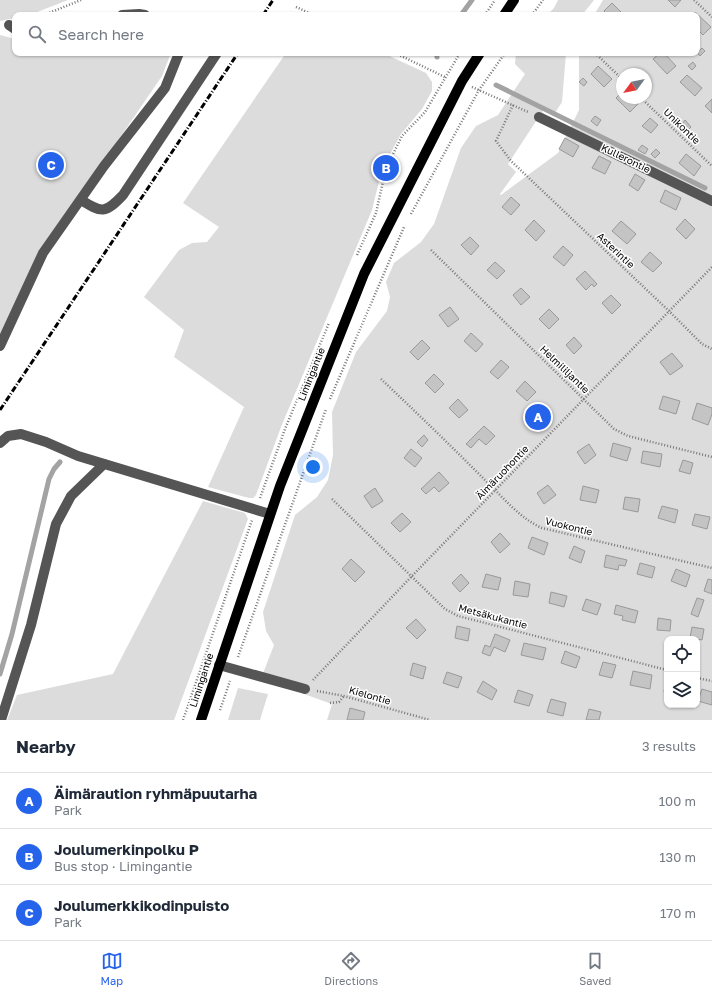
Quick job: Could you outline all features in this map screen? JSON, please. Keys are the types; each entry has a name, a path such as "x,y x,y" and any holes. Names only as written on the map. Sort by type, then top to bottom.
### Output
{"main road":[{"path":"506,12 514,0"},
{"name":"Limingantie","path":"201,720 280,486 364,274 462,81 478,56"}],"lane":[{"path":"0,346 43,253 104,166 165,88 178,56"},
{"path":"81,200 97,210 106,210 114,206 123,195 215,56"},
{"name":"Kullerontie","path":"539,117 712,201"},
{"path":"0,443 8,436 21,434 46,442 78,456 270,514"},
{"path":"1,720 31,625 56,524 71,496 104,464"},
{"path":"219,665 305,689"}],"path":[{"path":"51,12 81,0"},
{"path":"487,12 495,0"},
{"path":"534,12 543,0"},
{"path":"694,0 712,17"},
{"path":"296,7 307,12"},
{"path":"401,56 444,77"},
{"path":"409,217 479,90 503,56"},
{"path":"598,56 616,74"},
{"path":"479,90 539,117"},
{"name":"Unikontie","path":"647,104 712,166"},
{"name":"Asterintie","path":"513,105 496,141 511,161 702,344 712,349"},
{"path":"219,713 328,405 405,224"},
{"name":"Helmililjantie","path":"431,250 614,429 628,436 712,457"},
{"name":"Äimäruohontie","path":"305,689 411,577 712,266"},
{"name":"Vuokontie","path":"382,378 527,520 542,528 712,568"},
{"name":"Metsäkukantie","path":"332,499 445,609 458,616 664,669"},
{"path":"700,679 712,681"},
{"name":"Kielontie","path":"305,689 344,696 430,720"},
{"path":"330,703 339,702 344,696"}],"shaded area":[{"path":"0,0 68,0 37,12 12,12 12,19 0,21"},
{"path":"558,0 594,0 584,12 550,12"},
{"path":"603,0 712,0 712,720 327,720 332,704 262,676 274,645 266,631 263,612 295,515 317,497 328,480 333,455 332,412 356,352 387,311 390,297 386,282 394,263 421,242 434,224 461,148 476,126 498,115 525,74 515,64 516,56 566,56 562,102 555,113 544,109 508,164 516,172 500,194 501,195 558,153 579,110 579,56 700,56 700,12 596,12"},
{"path":"0,35 12,38 12,56 170,56 162,76 41,253 0,335"},
{"path":"284,56 389,56 426,73 432,82 432,91 422,109 401,134 384,165 378,163 373,173 380,177 372,210 281,427 256,495 253,498 208,487 244,407 174,357 184,330 144,297 179,250 192,243 207,242 219,227 183,203"},
{"path":"203,501 245,513 248,519 174,720 7,720 17,695 113,674"},
{"path":"238,688 268,694 260,720 228,720"}],"building":[{"path":"668,0 681,0 675,7"},
{"path":"612,3 621,12 605,12 604,11"},
{"path":"700,17 711,27 703,35 700,32"},
{"path":"702,48 705,51 700,56 700,50"},
{"path":"656,56 667,56 676,66 667,74 653,59"},
{"path":"693,62 696,66 692,70 688,66"},
{"path":"598,66 612,79 604,87 591,74"},
{"path":"687,75 702,88 695,96 680,82"},
{"path":"583,78 587,82 584,86 579,82"},
{"path":"712,99 712,113 705,106"},
{"path":"622,104 638,104 630,112"},
{"path":"595,116 601,120 597,126 591,121"},
{"path":"650,118 658,125 651,133 642,126"},
{"path":"685,120 691,127 687,131 681,125"},
{"path":"565,138 579,146 573,157 559,149"},
{"path":"642,145 648,149 645,154 638,150"},
{"path":"656,149 660,153 655,158 651,154"},
{"path":"686,154 701,166 694,176 679,163"},
{"path":"599,156 611,162 605,174 592,168"},
{"path":"635,174 645,180 638,191 629,185"},
{"path":"665,190 681,198 676,210 660,202"},
{"path":"511,197 520,205 511,215 502,207"},
{"path":"685,219 695,229 686,239 676,229"},
{"path":"534,220 545,231 536,241 525,230"},
{"path":"621,221 636,234 627,244 612,231"},
{"path":"470,237 479,246 471,255 461,245"},
{"path":"563,246 573,255 564,266 553,257"},
{"path":"650,252 662,263 653,272 641,262"},
{"path":"495,262 505,271 497,279 487,270"},
{"path":"585,271 597,284 594,287 592,284 586,290 576,279"},
{"path":"521,288 530,297 521,305 513,295"},
{"path":"611,295 621,305 612,314 602,303"},
{"path":"450,307 459,319 448,327 439,315"},
{"path":"549,309 559,319 549,329 539,319"},
{"path":"471,333 483,344 476,352 464,341"},
{"path":"574,337 582,346 574,354 566,345"},
{"path":"422,340 430,348 418,360 410,352"},
{"path":"672,353 683,366 670,375 660,362"},
{"path":"501,360 509,367 498,379 490,372"},
{"path":"434,374 444,384 435,393 425,383"},
{"path":"525,381 536,392 527,401 516,391"},
{"path":"663,396 680,401 676,414 659,409"},
{"path":"458,399 468,410 459,418 449,408"},
{"path":"697,403 712,408 712,414 708,425 692,419"},
{"path":"484,426 495,436 486,445 479,439 471,448 466,444"},
{"path":"424,435 428,440 422,447 417,442"},
{"path":"613,443 631,448 627,461 610,456"},
{"path":"589,444 596,455 585,464 577,452"},
{"path":"411,449 422,458 415,467 404,458"},
{"path":"643,451 662,454 660,467 641,463"},
{"path":"683,460 693,463 690,474 679,471"},
{"path":"439,472 449,483 439,492 434,487 426,494 421,489"},
{"path":"548,485 556,495 544,504 537,493"},
{"path":"583,486 599,490 596,503 580,500"},
{"path":"375,488 383,501 372,508 364,496"},
{"path":"625,497 640,499 638,512 623,509"},
{"path":"662,506 678,510 675,523 658,518"},
{"path":"402,513 411,522 400,532 391,523"},
{"path":"695,514 710,517 707,529 692,525"},
{"path":"500,533 510,544 500,553 491,542"},
{"path":"532,537 548,543 544,555 528,548"},
{"path":"574,546 585,551 581,563 569,558"},
{"path":"606,555 627,560 625,566 619,565 618,570 604,567"},
{"path":"351,559 365,572 355,582 342,569"},
{"path":"640,563 655,567 652,578 637,574"},
{"path":"676,569 690,575 686,587 671,581"},
{"path":"461,574 469,583 460,592 452,583"},
{"path":"486,574 501,578 498,590 482,587"},
{"path":"708,579 712,580 712,594 704,591"},
{"path":"515,581 530,584 528,597 513,595"},
{"path":"551,592 567,596 564,607 549,603"},
{"path":"697,598 704,600 698,617 691,614"},
{"path":"586,599 601,604 597,615 582,610"},
{"path":"616,605 638,611 635,623 622,620 623,616 614,614"},
{"path":"658,618 671,620 670,631 657,630"},
{"path":"416,619 426,630 417,639 406,628"},
{"path":"457,626 470,629 468,641 455,638"},
{"path":"692,627 704,629 702,640 700,640 700,636 690,636"},
{"path":"495,634 510,640 505,652 494,647 490,656 482,653 485,645 490,647"},
{"path":"524,643 546,648 543,660 521,655"},
{"path":"565,651 580,657 576,668 561,663"},
{"path":"603,662 616,665 612,678 599,675"},
{"path":"413,663 426,667 423,679 410,675"},
{"path":"633,671 652,675 650,689 630,685"},
{"path":"447,672 462,677 458,688 443,683"},
{"path":"483,681 497,690 492,700 477,692"},
{"path":"702,689 712,692 712,705 700,702"},
{"path":"518,690 533,695 529,706 514,702"},
{"path":"551,699 566,703 563,716 547,712"},
{"path":"350,708 365,712 363,720 347,720"},
{"path":"589,709 601,712 599,720 586,720"}],"waterway":[{"path":"463,12 472,0"},
{"path":"496,85 705,188"},
{"path":"0,674 12,634 49,479 54,469 60,462"}],"railway":[{"path":"265,12 273,0"},
{"path":"0,410 236,56"}],"place":[{"name":"Joulumerkkikodinpuisto","path":"51,165"},
{"name":"Joulumerkinpolku P","path":"386,168"},
{"name":"Äimäraution ryhmäpuutarha","path":"538,417"}]}
